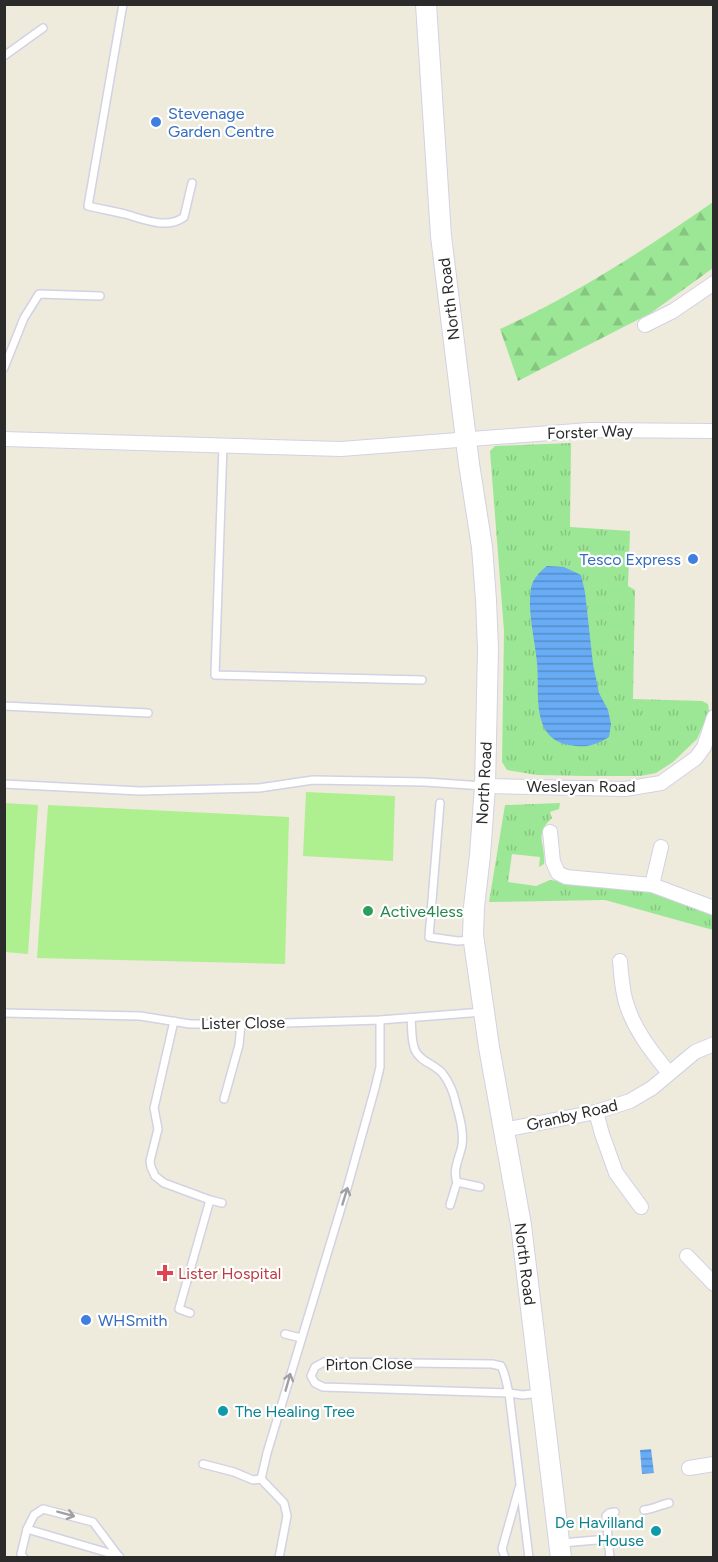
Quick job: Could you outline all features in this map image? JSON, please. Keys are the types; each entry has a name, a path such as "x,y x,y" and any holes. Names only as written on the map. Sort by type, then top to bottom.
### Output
{"main road":[{"name":"North Road","path":"426,4 441,237 482,548 486,600 488,649 485,786 474,907 474,940 483,1012 521,1225 560,1550"}],"street":[{"path":"645,325 673,311 714,283"},
{"name":"Forster Way","path":"4,439 341,449 589,430 714,431"},
{"name":"Wesleyan Road","path":"485,786 625,789 661,783 709,750 714,717"},
{"path":"550,832 553,861 558,873 566,877 652,885 714,908"},
{"path":"652,885 661,847"},
{"path":"620,961 625,1000 632,1017 645,1042 669,1073"},
{"name":"Granby Road","path":"503,1130 596,1112 630,1101 652,1088 694,1052 714,1044"},
{"path":"596,1112 616,1173 641,1207"},
{"path":"687,1256 714,1284"},
{"path":"688,1468 714,1464"}],"lane":[{"path":"123,4 88,206 144,220 166,224 175,223 184,217 192,183"},
{"path":"4,56 43,28"},
{"path":"4,368 24,318 39,294 100,296"},
{"path":"223,445 214,675 422,680"},
{"path":"4,706 148,713"},
{"path":"4,783 140,791 259,788 313,780 425,782 485,786"},
{"path":"440,803 429,937 458,941 474,940"},
{"name":"Lister Close","path":"4,1013 141,1016 190,1024 241,1024 380,1020 483,1012"},
{"path":"411,1018 415,1053 443,1074 451,1088 462,1125 463,1144 454,1176 457,1182 450,1205"},
{"path":"261,1479 378,1078 380,1020"},
{"path":"174,1021 154,1108 158,1129 150,1161 151,1167 155,1176 164,1183 222,1203"},
{"path":"224,1099 239,1045 241,1024"},
{"path":"457,1182 480,1187"},
{"path":"190,1313 179,1309 210,1200"},
{"path":"285,1334 301,1338"},
{"name":"Pirton Close","path":"324,1362 492,1364 501,1366 506,1375 506,1384 510,1393 323,1387 315,1383 311,1376 315,1367 324,1362"},
{"path":"529,1557 510,1393 523,1395 541,1393"},
{"path":"203,1464 234,1472 253,1480 261,1479"},
{"path":"261,1479 284,1503 287,1516 279,1557"},
{"path":"505,1557 502,1549 521,1484"},
{"path":"644,1510 669,1503"},
{"path":"24,1557 21,1554 27,1529 34,1515 43,1509 93,1522 119,1556"},
{"path":"610,1557 606,1516 615,1512"},
{"path":"27,1529 119,1556"},
{"path":"560,1550 608,1539"}],"green space":[{"path":"713,202 713,268 651,313 518,381 500,329 610,270"},
{"path":"571,443 570,527 630,531 628,586 635,590 633,699 702,701 708,704 709,712 697,739 673,762 656,773 641,776 537,775 507,770 502,762 504,631 490,451 495,446"},
{"path":"306,792 395,796 393,861 303,856"},
{"path":"4,803 38,805 28,954 5,952"},
{"path":"560,803 559,809 550,812 552,818 543,830 544,864 539,867 540,857 512,854 508,882 536,886 550,880 647,891 713,911 713,930 605,900 489,902 505,805"},
{"path":"48,805 289,817 285,964 37,958"}],"water":[{"path":"547,566 564,567 581,575 593,664 599,693 608,710 611,724 609,737 590,745 575,746 557,741 548,733 540,712 530,597 533,582"},
{"path":"651,1449 654,1473 642,1474 640,1450"}],"place":[{"name":"Stevenage Garden Centre","path":"156,122"},
{"name":"Tesco Express","path":"693,559"},
{"name":"Active4less","path":"368,911"},
{"name":"Lister Hospital","path":"165,1273"},
{"name":"WHSmith","path":"86,1320"},
{"name":"The Healing Tree","path":"223,1411"},
{"name":"De Havilland House","path":"656,1531"}]}
